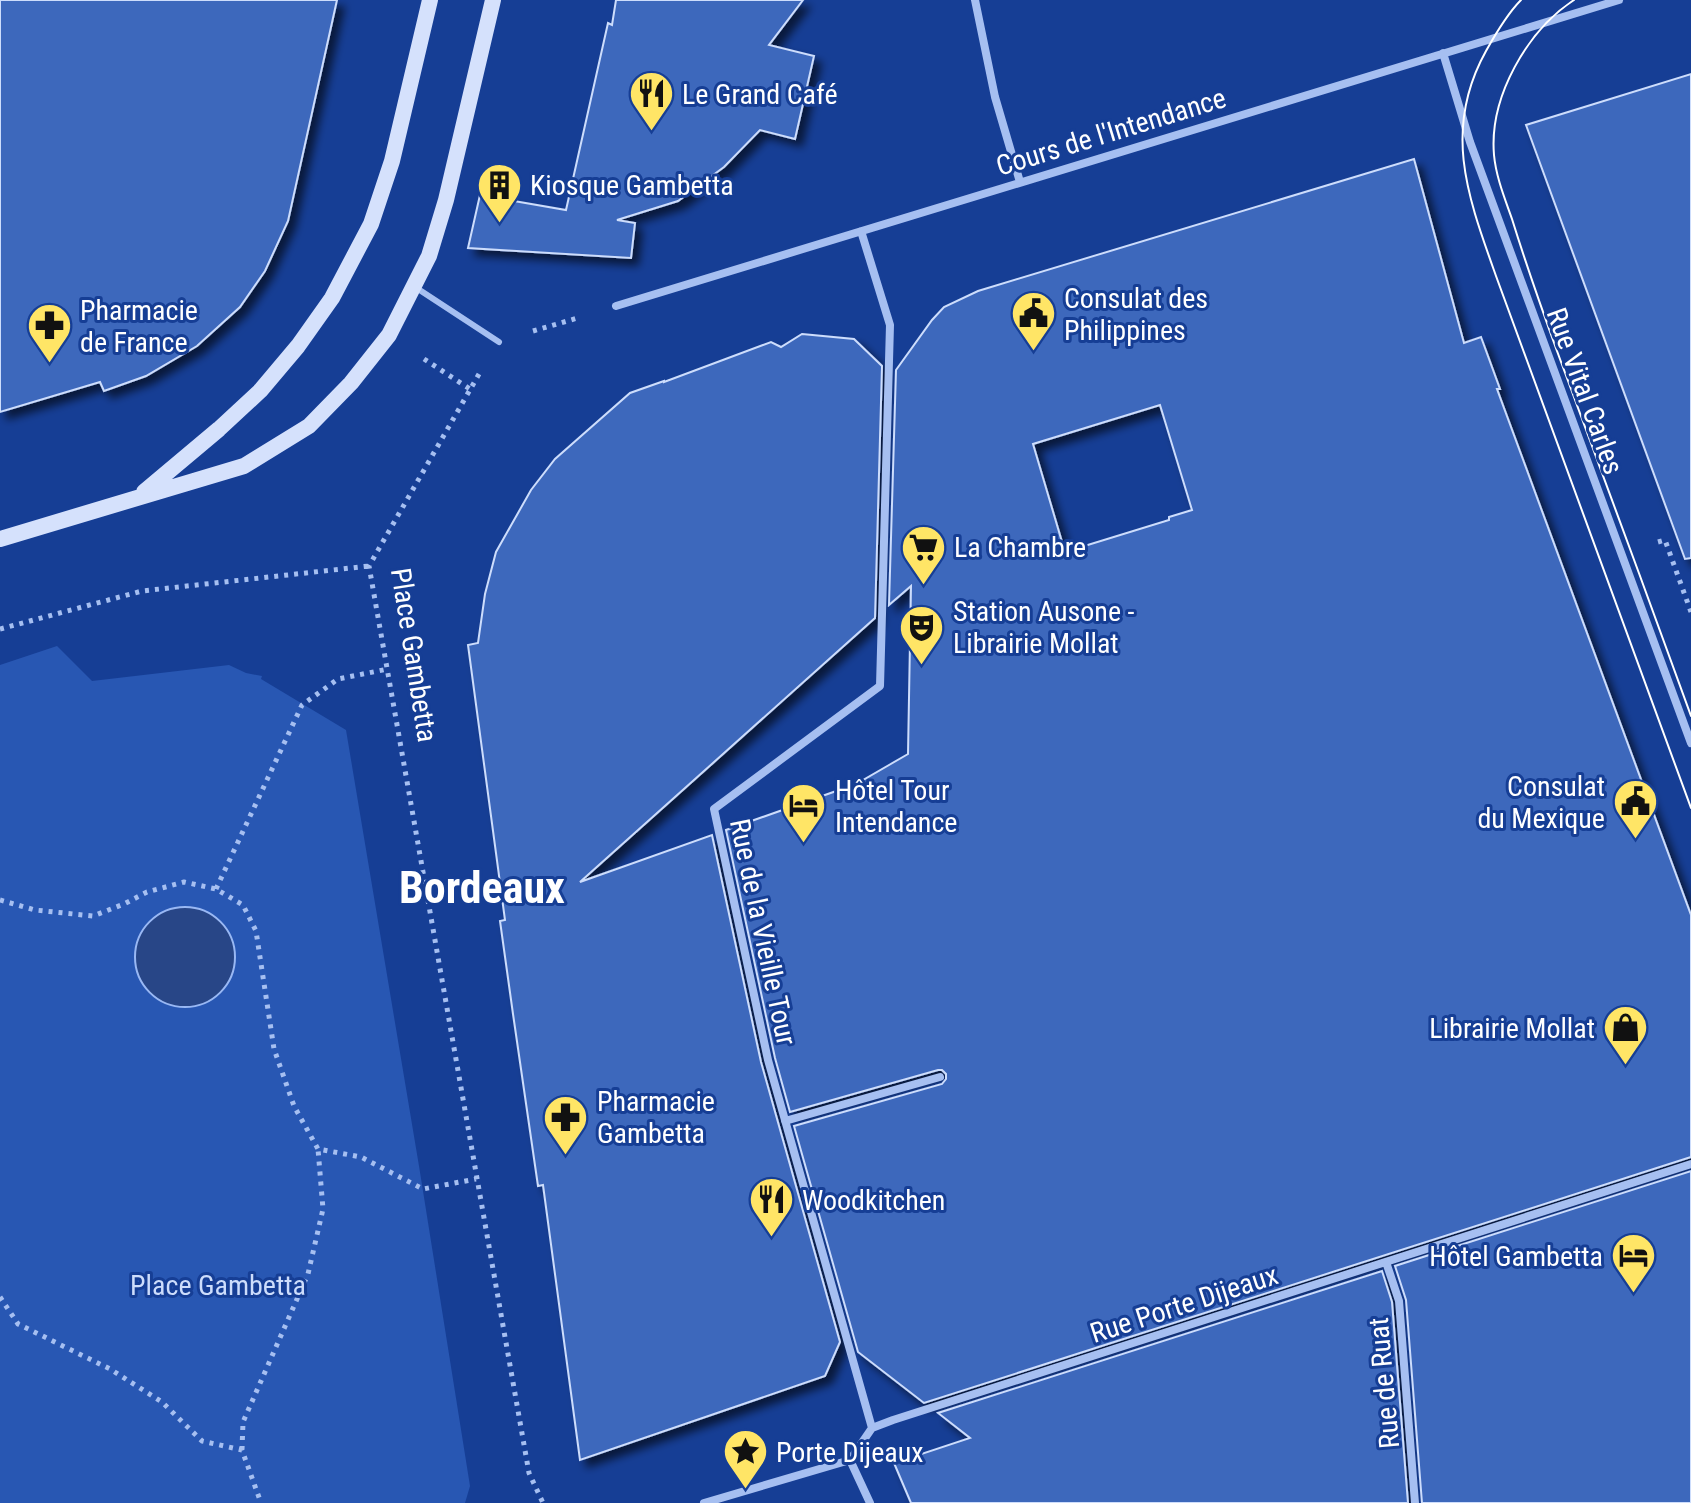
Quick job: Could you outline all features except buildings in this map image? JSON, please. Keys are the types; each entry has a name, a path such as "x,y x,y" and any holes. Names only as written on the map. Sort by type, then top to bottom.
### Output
{"main road":[{"path":"140,496 260,391 298,346 332,298 371,224 392,161 430,0"},
{"path":"0,539 244,466 309,426 351,383 389,335 429,256 493,0"}],"street":[{"path":"975,0 995,97 1020,182"},
{"name":"Cours de l'Intendance","path":"616,306 1619,0"},
{"name":"Rue Vital Carles","path":"1443,53 1470,142 1691,743"},
{"name":"Rue de la Vieille Tour","path":"861,231 890,325 880,686 714,809 768,1060 872,1428"},
{"path":"785,1121 940,1077"},
{"name":"Rue Porte Dijeaux","path":"872,1428 1691,1164"},
{"name":"Rue de Ruat","path":"1386,1262 1399,1301 1415,1503"},
{"path":"704,1503 850,1460 872,1428"},
{"path":"850,1460 870,1503"}],"lane":[{"path":"415,287 499,342"}],"path":[{"path":"499,342 616,306"},
{"name":"Place Gambetta","path":"499,342 369,566 529,1473 543,1503"},
{"path":"417,355 470,389"},
{"path":"0,629 142,591 369,566"},
{"path":"216,889 302,705 338,679 388,669"},
{"path":"0,900 35,910 93,916 147,892 184,882 216,889 243,905 256,931 274,1049 294,1106 318,1149 323,1209 308,1274 243,1422 242,1450 261,1503"},
{"path":"318,1149 361,1157 423,1189 476,1179"},
{"path":"0,1297 18,1324 110,1369 162,1402 202,1441 242,1450"}],"green space":[{"name":"Place Gambetta","path":"57,646 92,681 229,665 262,676 261,679 346,730 470,1486 465,1503 0,1503 0,665"}],"shaded area":[{"path":"185,907 204,911 220,922 231,938 235,957 231,976 220,992 204,1003 185,1007 166,1003 150,992 139,976 135,957 139,938 150,922 166,911"}],"tram line":[{"path":"1521,0 1486,51 1465,108 1462,136 1469,191 1496,276 1691,808"},
{"path":"1574,0 1541,29 1514,67 1498,111 1494,133 1495,163 1545,318 1691,716"}],"place":[{"name":"Le Grand Café","path":"651,133"},
{"name":"Kiosque Gambetta","path":"499,224"},
{"name":"Consulat des Philippines","path":"1033,353"},
{"name":"Pharmacie de France","path":"49,365"},
{"name":"La Chambre","path":"923,586"},
{"name":"Station Ausone - Librairie Mollat","path":"922,666"},
{"name":"Consulat du Mexique","path":"1636,841"},
{"name":"Hôtel Tour Intendance","path":"804,845"},
{"name":"Librairie Mollat","path":"1626,1067"},
{"name":"Pharmacie Gambetta","path":"566,1156"},
{"name":"Woodkitchen","path":"771,1239"},
{"name":"Hôtel Gambetta","path":"1634,1295"},
{"name":"Porte Dijeaux","path":"745,1491"}],"district":[{"name":"Bordeaux","path":"482,888"}]}
